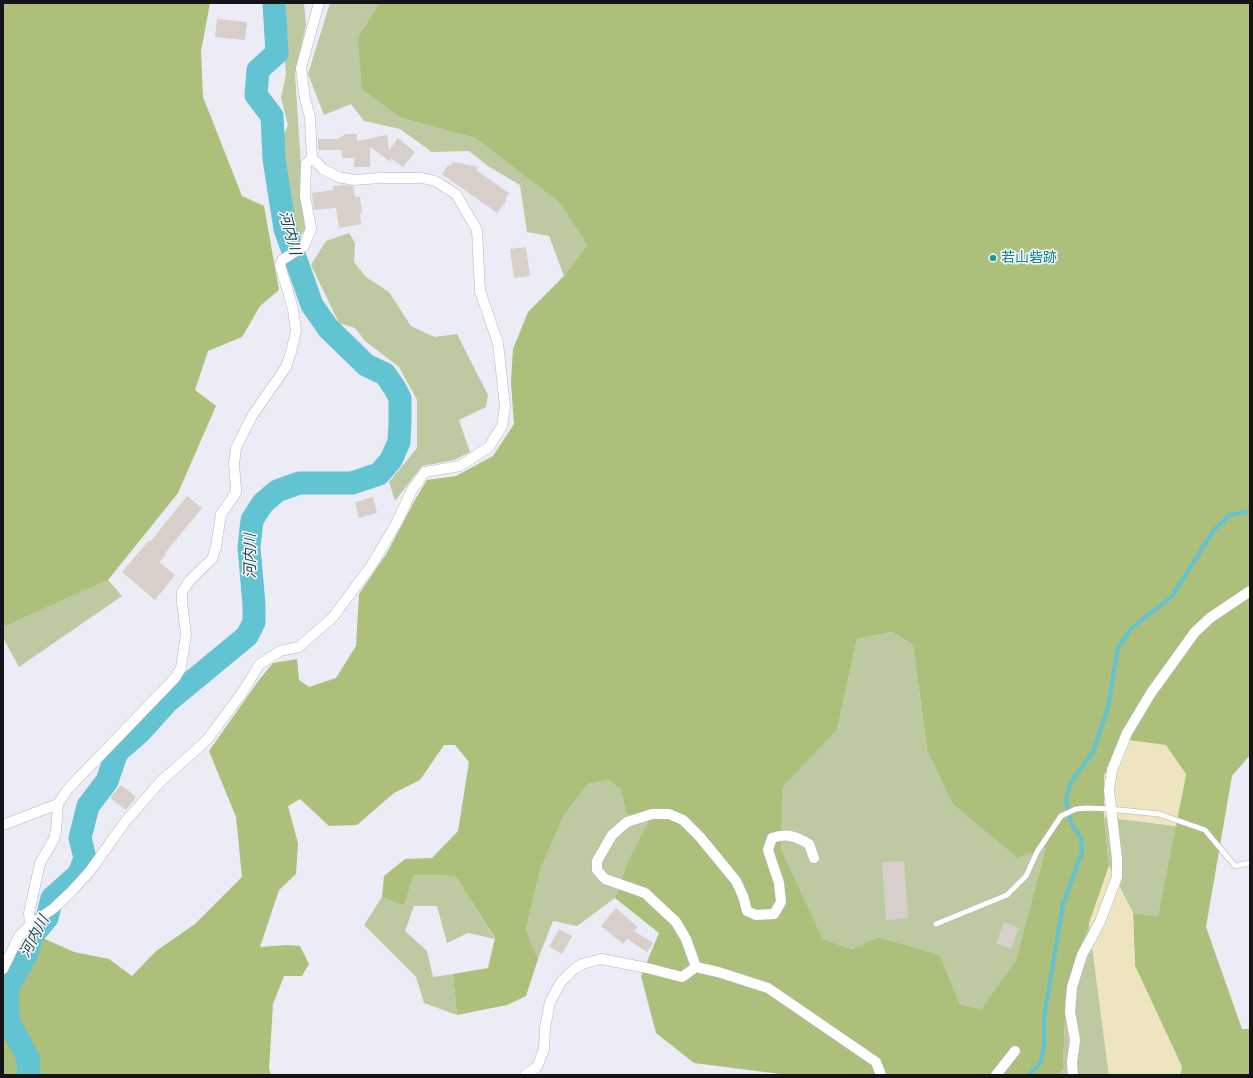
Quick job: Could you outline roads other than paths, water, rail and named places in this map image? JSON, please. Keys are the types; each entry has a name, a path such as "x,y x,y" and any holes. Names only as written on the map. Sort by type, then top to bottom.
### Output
{"street":[{"path":"3,969 19,936 38,918 54,908 71,892 90,871 125,822 160,782 207,740 244,690 260,665 280,651 299,647 333,617 371,566 396,524 412,490 425,472 460,466 489,447 502,426 505,407 498,343 480,291 477,230 456,194 435,181 422,178 380,178 354,180 338,177 323,169 312,158 310,117 305,99 301,68 319,3"},
{"path":"30,925 29,913 40,863 54,839 58,804 67,790 175,678 181,668 186,634 182,592 190,580 212,559 216,547 221,514 236,493 234,464 236,448 252,416 286,367 296,331 293,309 280,265 282,260 304,246 312,228 305,196 306,164 312,158"},
{"path":"1073,1075 1072,1063 1075,1040 1070,1012 1072,987 1082,955 1100,922 1117,876 1114,830 1110,809 1109,790 1112,770 1127,733 1151,693 1195,632 1210,618 1250,591"},
{"path":"3,825 58,804"},
{"path":"696,967 686,939 676,922 645,893 605,879 597,870 597,861 612,835 627,822 652,814 669,814 683,820 700,837 736,881 743,896 747,911 756,915 774,914 781,902 779,883 768,850 772,838 784,835 800,839 809,844 814,858"},
{"path":"525,1075 536,1067 544,1049 545,1028 550,1002 561,982 573,970 582,964 601,959 682,977 696,967 718,972 768,988 876,1062 880,1075"},
{"path":"996,1075 1015,1051"}],"lane":[{"path":"936,924 1008,895 1026,876 1037,852 1061,816 1076,809 1110,809 1159,814 1204,830 1235,866 1250,863"}],"waterway":[{"name":"河内川","path":"29,1075 28,1058 8,1020 7,989 27,953 32,936 47,918 52,898 79,874 85,858 80,838 88,806 107,781 117,752 140,732 167,702 247,636 254,622 249,547 252,520 263,503 277,491 299,483 352,483 379,474 391,460 399,442 400,398 385,374 366,365 328,328 312,305 285,229 274,159 272,116 256,95 258,70 277,53 274,3"},
{"path":"1029,1075 1041,1062 1044,1045 1044,1017 1063,904 1082,852 1081,838 1071,823 1066,800 1071,782 1093,752 1108,707 1118,647 1132,628 1172,596 1214,530 1230,515 1250,511"}],"place":[{"name":"若山砦跡","path":"993,258"}]}
